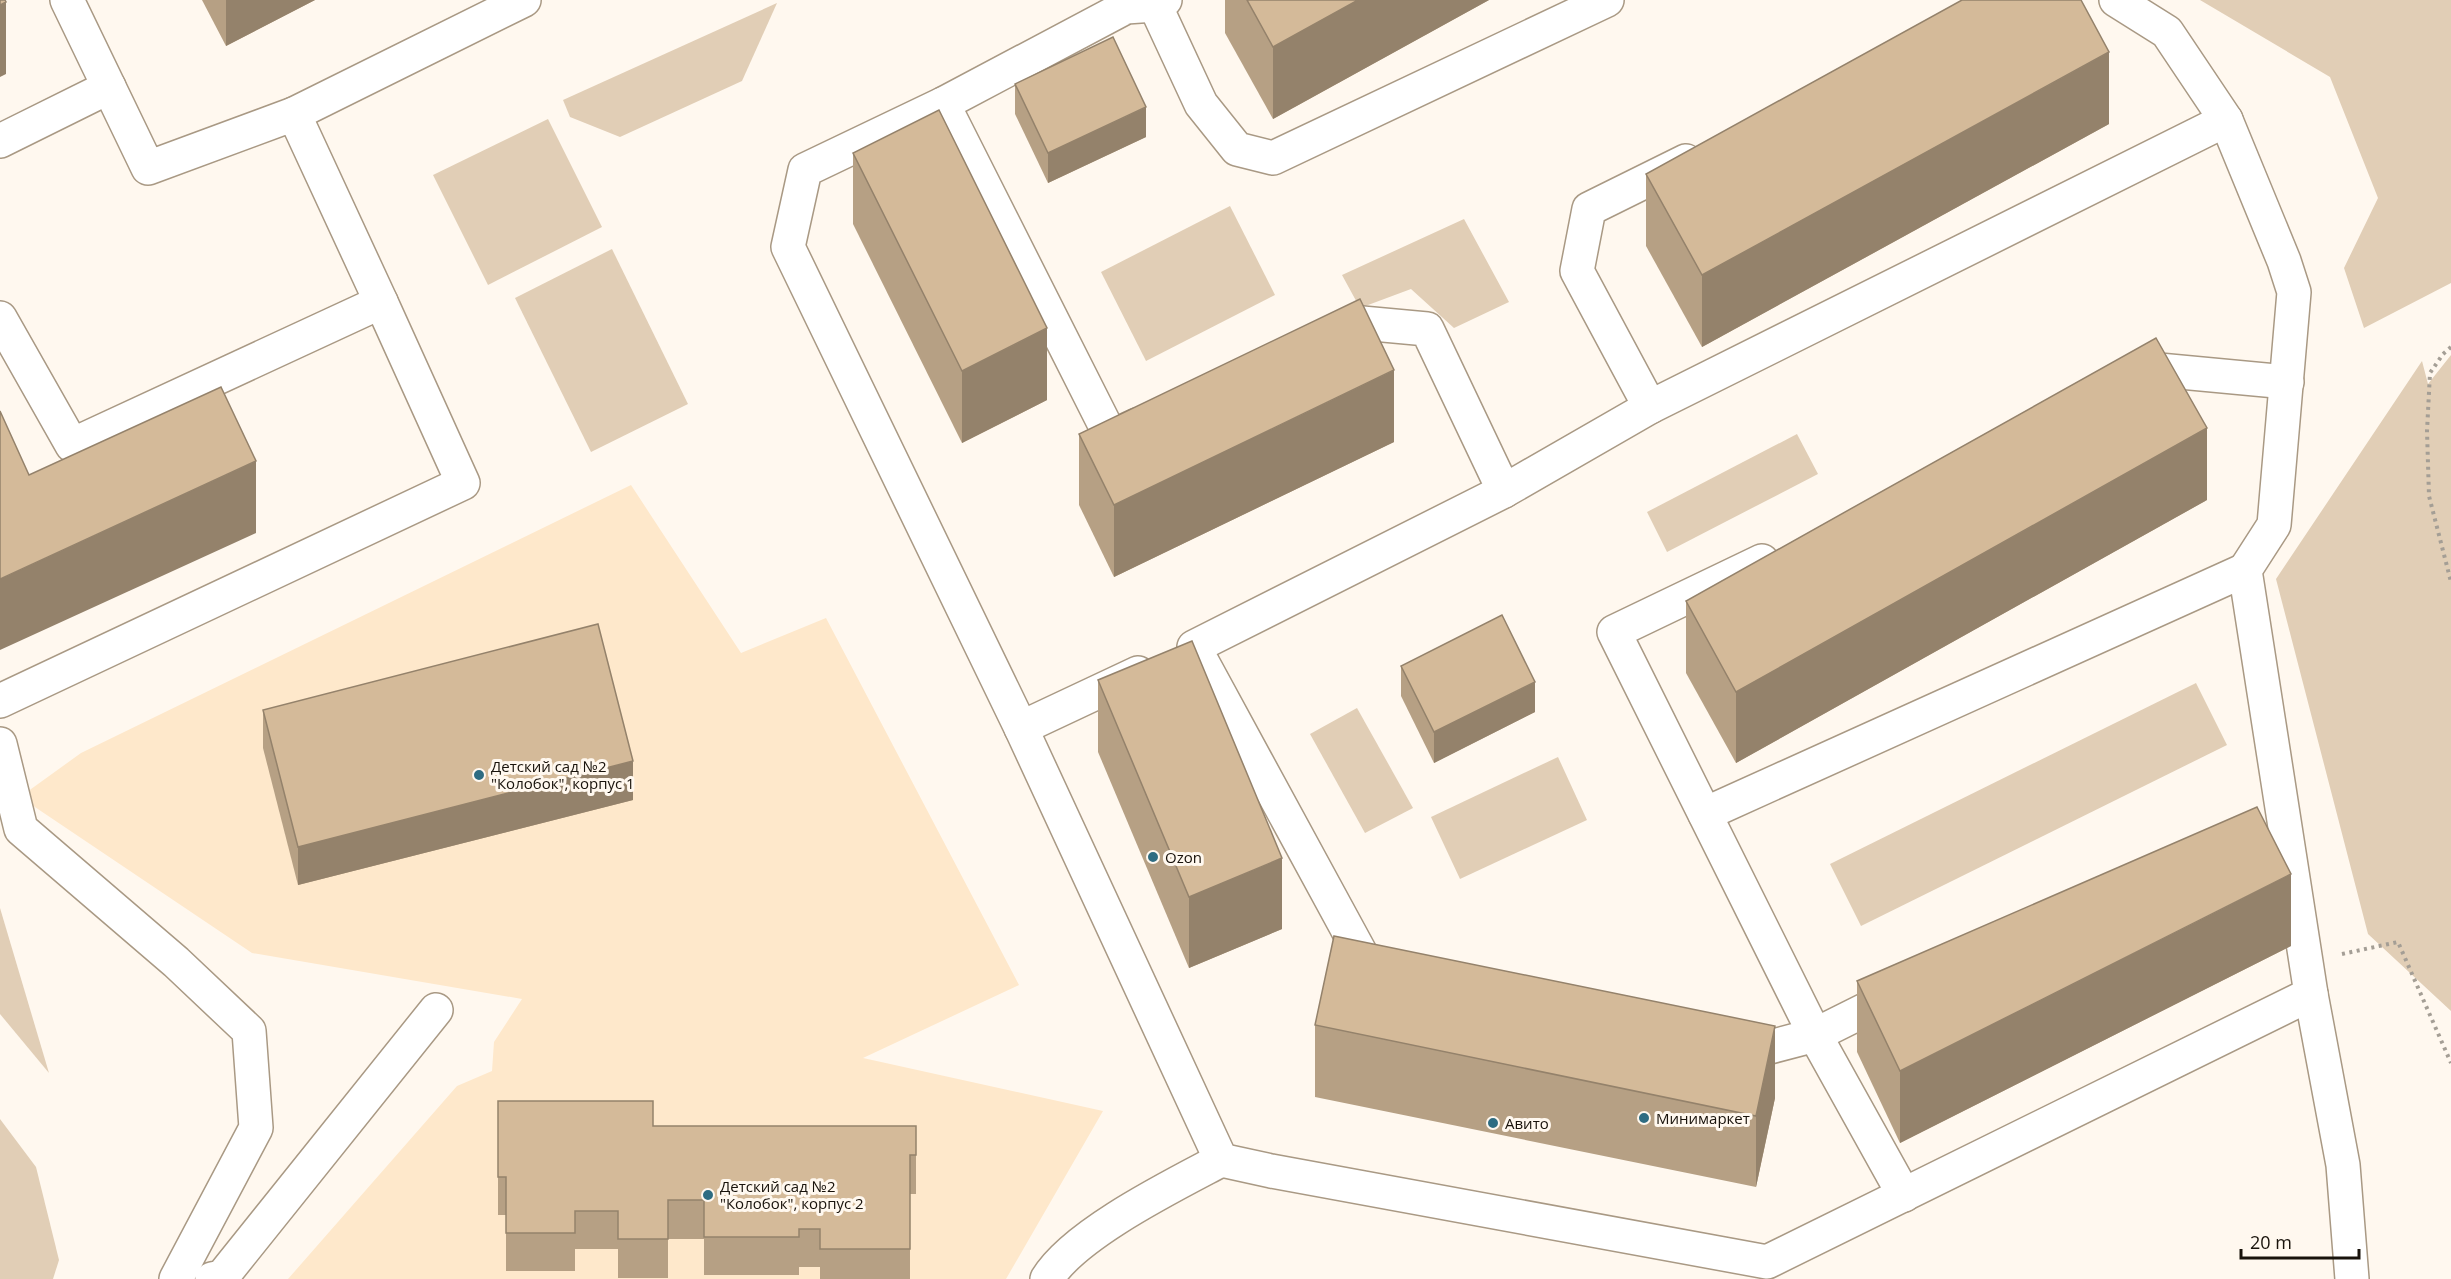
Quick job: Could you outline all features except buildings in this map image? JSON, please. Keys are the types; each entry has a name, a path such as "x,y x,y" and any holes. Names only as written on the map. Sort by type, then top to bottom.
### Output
{"street":[{"path":"67,0 148,168 294,114 524,0"},
{"path":"1221,1160 1021,728 788,248 805,170 943,104 1126,7 1160,2 1201,104 1238,149 1274,158 1607,0"},
{"path":"1705,814 2245,570 2274,525 2294,292 2284,261 2226,120 2167,32 2116,0"},
{"path":"0,141 109,87"},
{"path":"943,104 1111,437 1166,412"},
{"path":"0,701 463,483 294,114"},
{"path":"1021,728 1176,655 1504,491 1650,407 2226,120"},
{"path":"1650,407 1577,271 1589,209 1717,146"},
{"path":"0,318 72,445 381,302"},
{"path":"1307,348 1362,323 1427,329 1504,491"},
{"path":"2105,396 2159,370 2287,382"},
{"path":"1785,550 1614,632 1815,1035 1904,1195"},
{"path":"2245,570 2311,994 2343,1166 2352,1279"},
{"path":"1176,655 1375,979 1398,984"},
{"path":"0,744 21,829 176,962 249,1030 256,1128 176,1279"},
{"path":"2250,821 2281,805"},
{"path":"1701,1044 1747,1053 1815,1035 1921,982"},
{"path":"1047,1279 1051,1272 1082,1244 1128,1212 1221,1160 1767,1262 2311,994"},
{"path":"212,1279 222,1277 436,1010"}],"path":[{"path":"2451,347 2443,354 2430,373 2427,431 2429,496 2451,582"},
{"path":"2306,962 2398,942 2451,1063"}],"shaded area":[{"path":"2200,0 2451,0 2451,283 2364,328 2344,268 2378,198 2330,77"},
{"path":"777,3 742,81 620,137 570,117 563,100"},
{"path":"548,119 602,227 488,285 433,175"},
{"path":"1230,206 1275,295 1146,361 1101,272"},
{"path":"1464,219 1509,302 1454,328 1411,289 1360,308 1342,275"},
{"path":"612,249 688,404 591,452 515,298"},
{"path":"2451,355 2451,1011 2368,934 2276,579 2422,361 2428,384"},
{"path":"1797,434 1818,474 1667,552 1647,512"},
{"name":"Детский сад №2 \"Колобок\", корпус 1","path":"631,485 741,653 826,618 1019,985 863,1058 1103,1111 1006,1279 288,1279 457,1086 492,1071 494,1042 522,999 252,953 20,797 81,753"},
{"path":"2196,683 2227,745 1861,926 1830,864"},
{"path":"1357,708 1413,808 1365,833 1310,734"},
{"path":"1558,757 1587,820 1460,879 1431,817"},
{"path":"0,908 49,1073 0,1014"},
{"path":"0,1119 36,1167 59,1260 53,1279 0,1279"}],"place":[{"name":"Детский сад №2 \"Колобок\", корпус 1","path":"479,775"},
{"name":"Ozon","path":"1153,857"},
{"name":"Минимаркет","path":"1644,1118"},
{"name":"Авито","path":"1493,1123"},
{"name":"Детский сад №2 \"Колобок\", корпус 2","path":"708,1195"}]}
